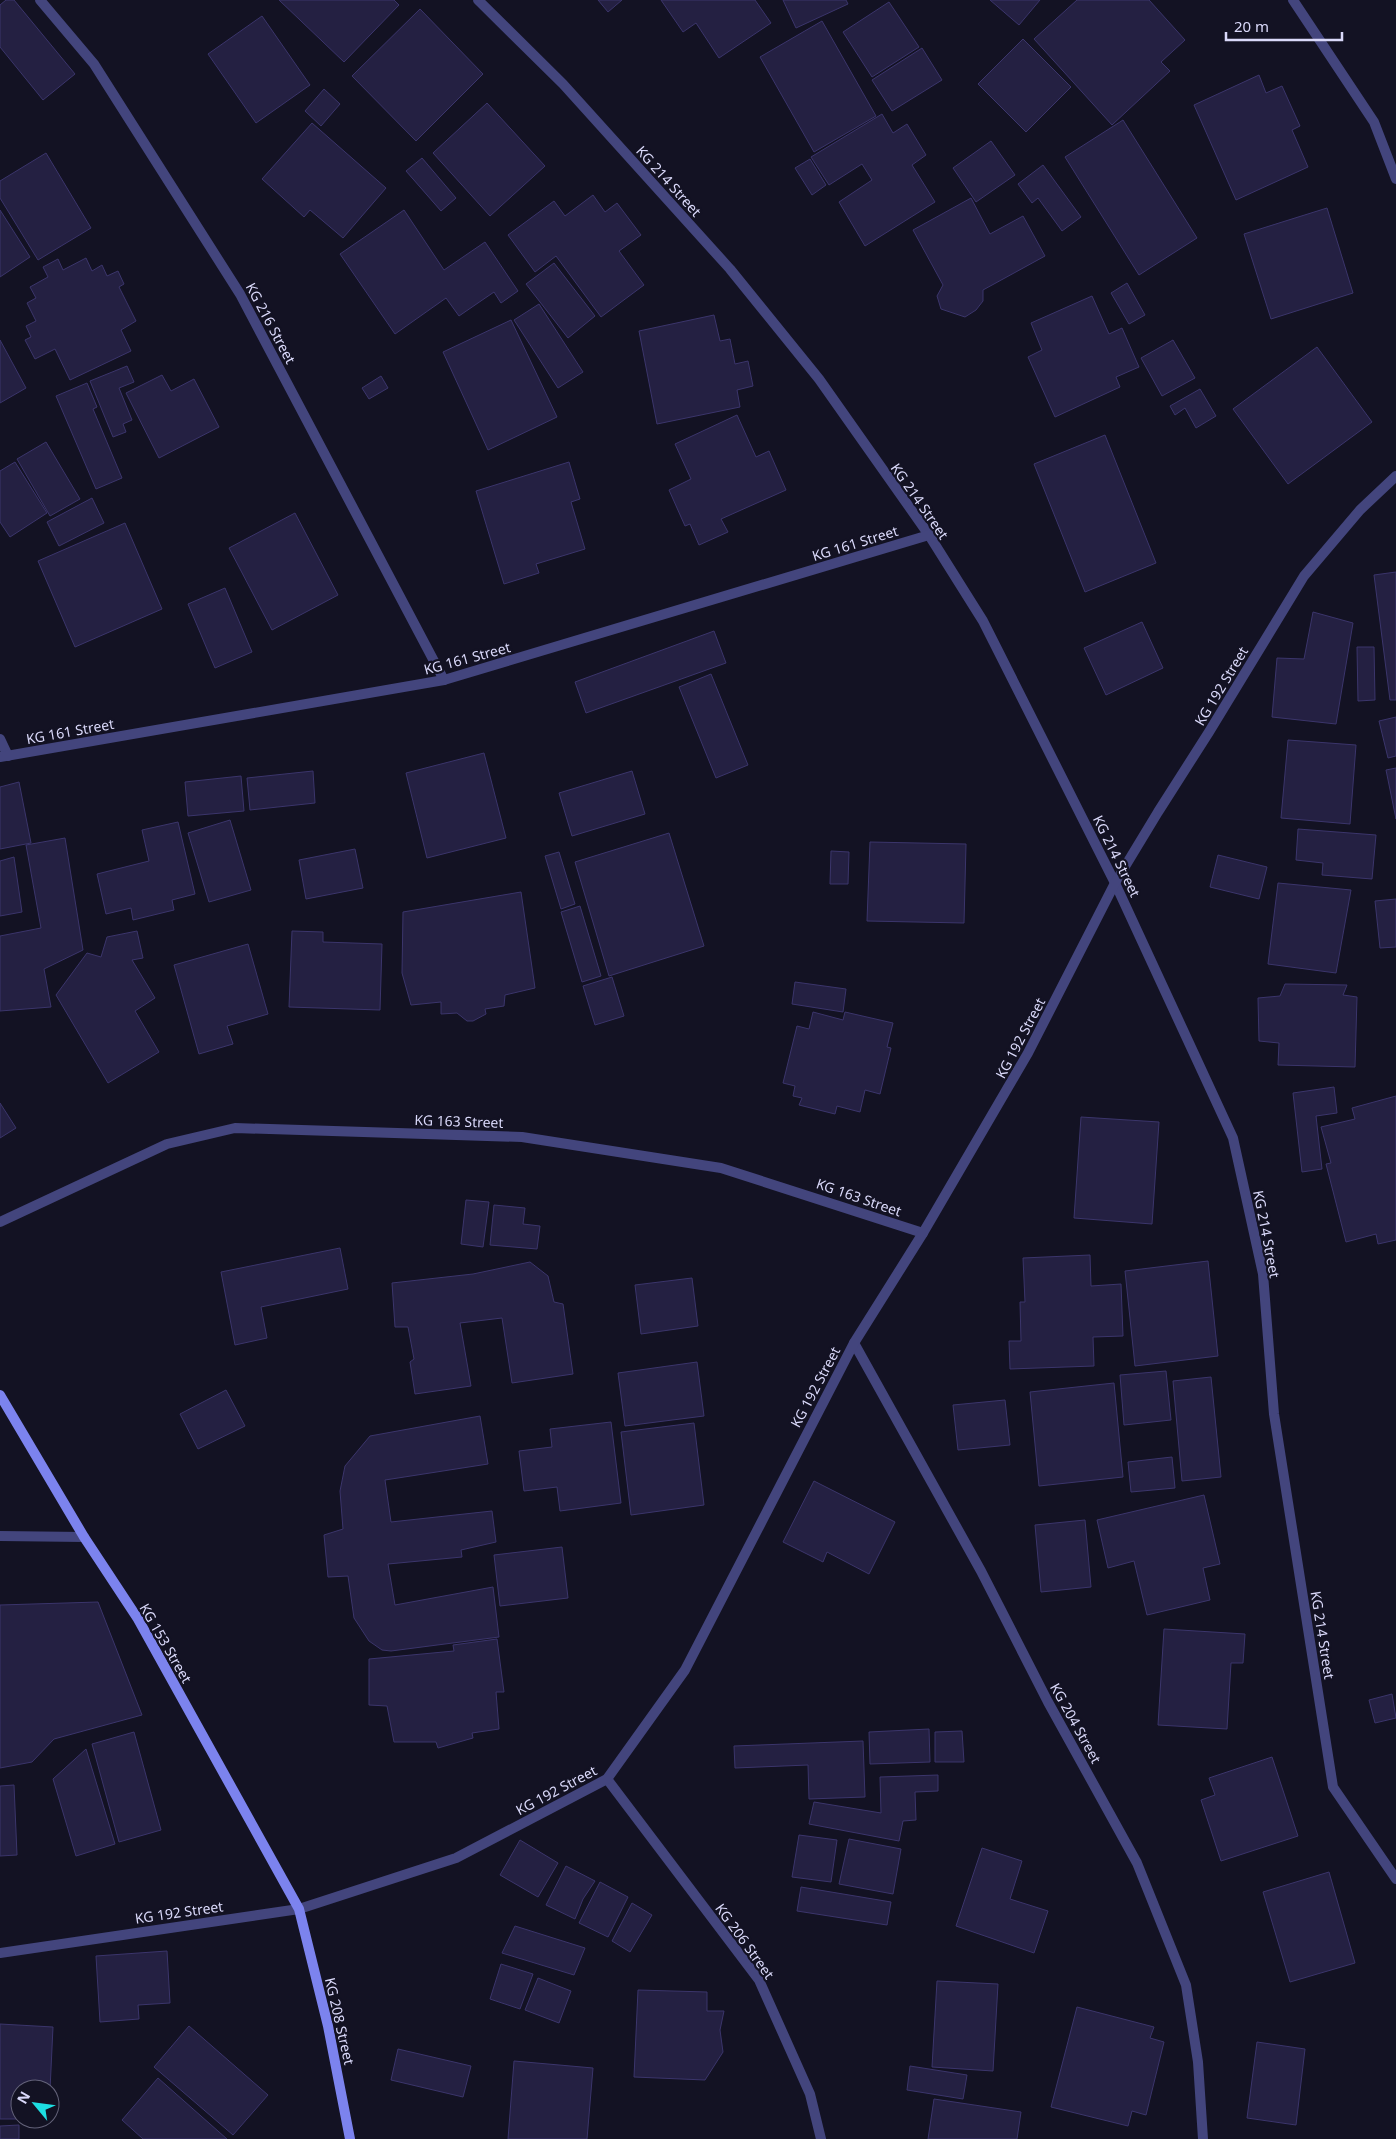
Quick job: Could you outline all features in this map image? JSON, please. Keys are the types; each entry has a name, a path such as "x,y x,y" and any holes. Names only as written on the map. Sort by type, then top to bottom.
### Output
{"street":[{"name":"KG 216 Street","path":"40,0 94,64 240,294 444,680"},
{"name":"KG 214 Street","path":"478,0 563,84 730,269 819,379 929,536 983,621 1115,883 1233,1138 1263,1274 1274,1414 1333,1787 1396,1879"},
{"path":"1293,0 1374,122 1396,179"},
{"name":"KG 192 Street","path":"0,1954 299,1909 456,1858 607,1780 685,1670 854,1343 923,1233 1028,1053 1115,883 1304,576 1360,510 1396,476"},
{"name":"KG 161 Street","path":"4,756 444,680 929,536"},
{"path":"0,739 4,756"},
{"name":"KG 163 Street","path":"0,1222 167,1144 235,1128 522,1137 721,1168 923,1233"},
{"name":"KG 204 Street","path":"854,1343 981,1570 1048,1702 1137,1863 1186,1985 1198,2062 1203,2139"},
{"name":"KG 153 Street","path":"0,1395 84,1537 138,1619 299,1909"},
{"path":"0,1536 84,1537"},
{"name":"KG 206 Street","path":"607,1780 759,1980 810,2094 821,2139"},
{"name":"KG 208 Street","path":"299,1909 328,2026 350,2139"}],"building":[{"path":"6,0 14,0 75,74 43,100 0,47 0,5"},
{"path":"279,0 394,0 399,5 344,62"},
{"path":"598,0 622,0 608,12"},
{"path":"661,0 755,0 771,23 719,58 696,23 683,32"},
{"path":"783,0 846,0 848,4 796,28"},
{"path":"990,0 1040,0 1019,25"},
{"path":"1077,0 1149,0 1185,40 1161,62 1170,71 1112,125 1034,39"},
{"path":"889,2 919,47 872,77 843,32"},
{"path":"420,9 483,74 416,141 352,76"},
{"path":"262,16 310,85 256,123 208,54"},
{"path":"822,21 876,116 814,152 760,57"},
{"path":"1023,39 1071,87 1026,132 978,84"},
{"path":"922,48 942,80 892,111 872,80"},
{"path":"1259,75 1266,93 1282,86 1300,126 1292,130 1308,167 1236,200 1194,105"},
{"path":"324,89 340,104 321,126 305,111"},
{"path":"487,103 545,166 490,216 433,153"},
{"path":"882,114 893,133 907,124 926,155 912,165 935,202 865,246 839,202 872,180 862,164 829,185 811,157"},
{"path":"1123,120 1197,238 1139,275 1065,157"},
{"path":"312,123 386,188 343,238 310,210 304,217 262,179"},
{"path":"991,141 1015,175 976,202 953,168"},
{"path":"46,153 91,228 38,260 0,198 0,181"},
{"path":"422,158 456,198 441,211 406,171"},
{"path":"810,159 826,185 812,195 795,168"},
{"path":"1043,165 1081,217 1062,231 1038,198 1032,203 1018,184"},
{"path":"593,195 605,212 617,203 641,235 619,251 644,285 601,317 556,256 535,272 508,235 554,201 565,216"},
{"path":"971,198 990,234 1023,216 1045,256 983,290 983,301 976,310 965,317 941,309 937,296 943,285 913,230"},
{"path":"1327,208 1353,293 1271,319 1244,234"},
{"path":"0,210 30,257 0,277"},
{"path":"404,210 444,270 485,242 518,291 501,303 494,292 459,316 446,298 395,334 340,254"},
{"path":"86,258 92,271 102,265 107,276 118,271 124,284 119,287 136,321 121,330 131,351 70,380 55,349 35,359 25,340 31,337 26,326 36,321 27,303 36,298 30,287 48,277 43,267 58,259 63,270"},
{"path":"554,263 595,316 568,338 526,284"},
{"path":"1127,283 1145,315 1129,324 1111,293"},
{"path":"1092,296 1109,334 1122,328 1139,367 1116,377 1120,387 1055,417 1028,357 1042,350 1031,323"},
{"path":"539,304 583,372 558,388 514,320"},
{"path":"714,315 720,341 730,339 735,364 748,361 753,386 737,390 740,407 657,424 639,331"},
{"path":"511,320 557,417 488,450 443,352"},
{"path":"0,340 26,388 0,403"},
{"path":"1173,340 1195,378 1162,396 1141,358"},
{"path":"1317,347 1372,422 1288,484 1233,409"},
{"path":"127,366 134,382 119,388 132,420 123,424 126,432 113,437 90,381"},
{"path":"162,375 171,391 194,379 219,427 159,458 126,393"},
{"path":"381,376 388,388 369,399 362,388"},
{"path":"87,383 97,407 93,409 122,478 96,489 56,396"},
{"path":"1200,389 1216,416 1196,428 1185,408 1175,415 1170,406"},
{"path":"737,415 756,457 769,451 786,490 721,519 728,532 699,545 690,524 685,526 669,490 691,479 675,444"},
{"path":"1105,435 1156,563 1085,592 1034,464"},
{"path":"46,442 80,499 50,516 17,459"},
{"path":"15,462 47,513 10,537 0,522 0,471"},
{"path":"569,462 580,499 571,502 585,549 536,564 539,573 504,584 476,491"},
{"path":"92,498 104,523 59,546 47,522"},
{"path":"295,513 338,595 272,630 229,548"},
{"path":"125,523 162,609 75,647 38,561"},
{"path":"1396,572 1396,700 1390,700 1374,575"},
{"path":"225,588 252,652 215,668 188,604"},
{"path":"1313,612 1353,623 1336,724 1272,717 1277,658 1304,659"},
{"path":"1142,622 1163,668 1106,695 1084,648"},
{"path":"714,631 726,663 586,713 575,682"},
{"path":"1357,647 1374,647 1375,700 1358,701"},
{"path":"711,674 748,765 716,778 679,687"},
{"path":"1396,717 1396,756 1388,758 1379,721"},
{"path":"1288,740 1356,745 1350,824 1281,818"},
{"path":"484,753 506,838 427,858 406,773"},
{"path":"1396,768 1396,819 1386,770"},
{"path":"313,771 315,803 250,810 247,778"},
{"path":"632,771 645,814 572,836 559,793"},
{"path":"241,776 244,811 188,816 185,782"},
{"path":"19,782 31,843 0,849 0,787"},
{"path":"230,820 251,890 209,902 188,833"},
{"path":"178,822 195,894 172,900 174,910 133,920 131,908 106,914 97,874 149,861 142,830"},
{"path":"1298,829 1376,835 1372,879 1322,875 1323,863 1296,860"},
{"path":"669,833 704,946 609,976 575,862"},
{"path":"65,838 83,950 44,969 51,1007 0,1011 0,936 41,928 26,845"},
{"path":"870,842 966,844 964,923 867,921"},
{"path":"355,849 363,888 306,899 299,860"},
{"path":"831,851 849,852 848,884 830,884"},
{"path":"559,852 575,904 561,909 545,856"},
{"path":"1218,855 1267,867 1259,899 1210,887"},
{"path":"14,857 22,912 0,916 0,861"},
{"path":"1278,883 1351,890 1336,973 1268,964"},
{"path":"521,892 535,988 505,995 504,1006 485,1009 486,1014 473,1021 467,1021 457,1013 441,1014 441,1002 411,1005 402,973 403,912"},
{"path":"1396,899 1396,947 1380,948 1375,901"},
{"path":"580,906 601,976 582,982 561,912"},
{"path":"137,931 143,958 132,960 155,998 135,1011 159,1052 108,1083 56,995 87,953 101,957 107,937"},
{"path":"292,931 323,932 323,942 382,944 380,1010 289,1007"},
{"path":"248,944 268,1014 227,1026 233,1044 199,1054 174,965"},
{"path":"612,977 624,1016 595,1025 583,986"},
{"path":"795,982 846,989 843,1012 792,1004"},
{"path":"1285,984 1347,985 1343,995 1357,997 1355,1067 1278,1065 1279,1043 1259,1041 1258,998 1280,996"},
{"path":"813,1012 843,1020 845,1012 893,1023 887,1047 891,1048 880,1094 865,1090 860,1112 837,1106 835,1114 799,1105 802,1098 793,1096 795,1086 783,1083 797,1026 809,1029"},
{"path":"1334,1087 1337,1113 1316,1116 1322,1169 1302,1172 1293,1093"},
{"path":"1396,1096 1396,1240 1378,1244 1376,1234 1346,1242 1326,1164 1331,1163 1321,1127 1355,1119 1352,1108"},
{"path":"0,1103 16,1128 0,1138"},
{"path":"1081,1117 1159,1122 1152,1224 1074,1218"},
{"path":"466,1200 489,1202 483,1247 461,1244"},
{"path":"494,1205 525,1208 523,1224 540,1226 537,1249 490,1245"},
{"path":"340,1248 348,1289 261,1307 267,1338 235,1345 221,1272"},
{"path":"1090,1255 1091,1286 1121,1284 1123,1336 1093,1337 1094,1366 1010,1369 1009,1341 1021,1341 1020,1302 1025,1302 1023,1258"},
{"path":"1208,1261 1218,1356 1135,1366 1125,1271"},
{"path":"530,1262 548,1276 554,1302 563,1304 573,1374 512,1383 502,1318 460,1323 471,1386 415,1394 410,1362 414,1359 408,1327 395,1327 392,1283 473,1274"},
{"path":"692,1278 698,1326 641,1334 635,1285"},
{"path":"697,1362 704,1416 625,1426 618,1373"},
{"path":"1166,1371 1171,1420 1124,1425 1120,1375"},
{"path":"1211,1377 1221,1477 1182,1481 1173,1381"},
{"path":"1114,1383 1123,1477 1039,1486 1030,1392"},
{"path":"226,1390 245,1426 198,1449 180,1414"},
{"path":"1005,1400 1010,1445 958,1450 953,1405"},
{"path":"480,1416 488,1464 385,1480 391,1522 492,1511 496,1542 461,1550 462,1557 388,1564 395,1605 493,1587 499,1637 391,1651 382,1650 369,1641 354,1618 348,1576 328,1577 324,1535 343,1529 340,1491 345,1466 370,1436"},
{"path":"611,1422 621,1503 560,1511 557,1487 524,1491 519,1451 552,1447 550,1429"},
{"path":"694,1423 704,1505 631,1515 621,1432"},
{"path":"1172,1457 1175,1488 1131,1492 1128,1462"},
{"path":"814,1481 895,1522 869,1574 827,1552 823,1562 783,1542"},
{"path":"1204,1495 1220,1564 1203,1568 1210,1600 1147,1615 1134,1561 1108,1568 1097,1520"},
{"path":"1085,1520 1091,1587 1041,1592 1035,1525"},
{"path":"562,1547 568,1598 500,1606 494,1555"},
{"path":"98,1602 142,1715 54,1739 32,1762 0,1768 0,1605"},
{"path":"1164,1629 1245,1634 1243,1663 1231,1663 1227,1729 1158,1725"},
{"path":"497,1639 504,1692 496,1692 499,1729 472,1733 473,1738 438,1748 436,1742 394,1742 387,1706 369,1705 369,1659 454,1651 453,1645"},
{"path":"1392,1694 1396,1718 1375,1723 1369,1700"},
{"path":"929,1729 930,1762 870,1764 869,1732"},
{"path":"962,1731 964,1762 935,1762 935,1732"},
{"path":"134,1732 161,1830 119,1842 92,1744"},
{"path":"863,1741 865,1797 809,1799 808,1765 735,1768 734,1746"},
{"path":"86,1749 115,1844 76,1856 53,1779"},
{"path":"1272,1757 1298,1836 1221,1861 1201,1800 1215,1795 1209,1778"},
{"path":"938,1775 938,1791 915,1792 916,1820 903,1821 899,1841 809,1824 814,1802 881,1813 880,1777"},
{"path":"14,1785 17,1855 0,1856 0,1786"},
{"path":"799,1835 837,1840 831,1882 792,1877"},
{"path":"849,1839 901,1849 893,1894 839,1884"},
{"path":"520,1840 558,1863 538,1897 500,1875"},
{"path":"982,1848 1022,1861 1010,1899 1048,1911 1034,1953 956,1926"},
{"path":"566,1866 595,1881 583,1899 575,1919 546,1905"},
{"path":"1329,1872 1355,1963 1290,1982 1263,1892"},
{"path":"600,1882 628,1897 608,1937 579,1923"},
{"path":"801,1887 891,1902 887,1925 797,1911"},
{"path":"632,1903 652,1915 630,1952 612,1941"},
{"path":"515,1926 585,1948 574,1975 502,1953"},
{"path":"167,1951 170,2003 138,2005 139,2019 100,2022 96,1956"},
{"path":"501,1964 533,1974 520,2009 490,1999"},
{"path":"538,1978 571,1991 559,2023 525,2010"},
{"path":"937,1981 998,1984 993,2071 932,2067"},
{"path":"638,1990 707,1992 707,2011 724,2011 720,2030 723,2052 705,2080 634,2077"},
{"path":"1077,2007 1154,2027 1150,2038 1164,2042 1146,2115 1132,2111 1128,2126 1051,2107"},
{"path":"0,2024 53,2027 51,2079 10,2079 10,2119 0,2119"},
{"path":"189,2026 268,2095 233,2135 154,2067"},
{"path":"1257,2042 1305,2049 1296,2125 1247,2118"},
{"path":"398,2049 471,2066 463,2097 391,2080"},
{"path":"514,2061 593,2068 587,2139 508,2139"},
{"path":"910,2066 967,2075 963,2099 907,2090"},
{"path":"158,2078 227,2139 143,2139 122,2120"},
{"path":"934,2099 1021,2112 1017,2139 928,2139"},
{"path":"10,2125 10,2129 19,2129 19,2139 0,2139 0,2126"}]}
